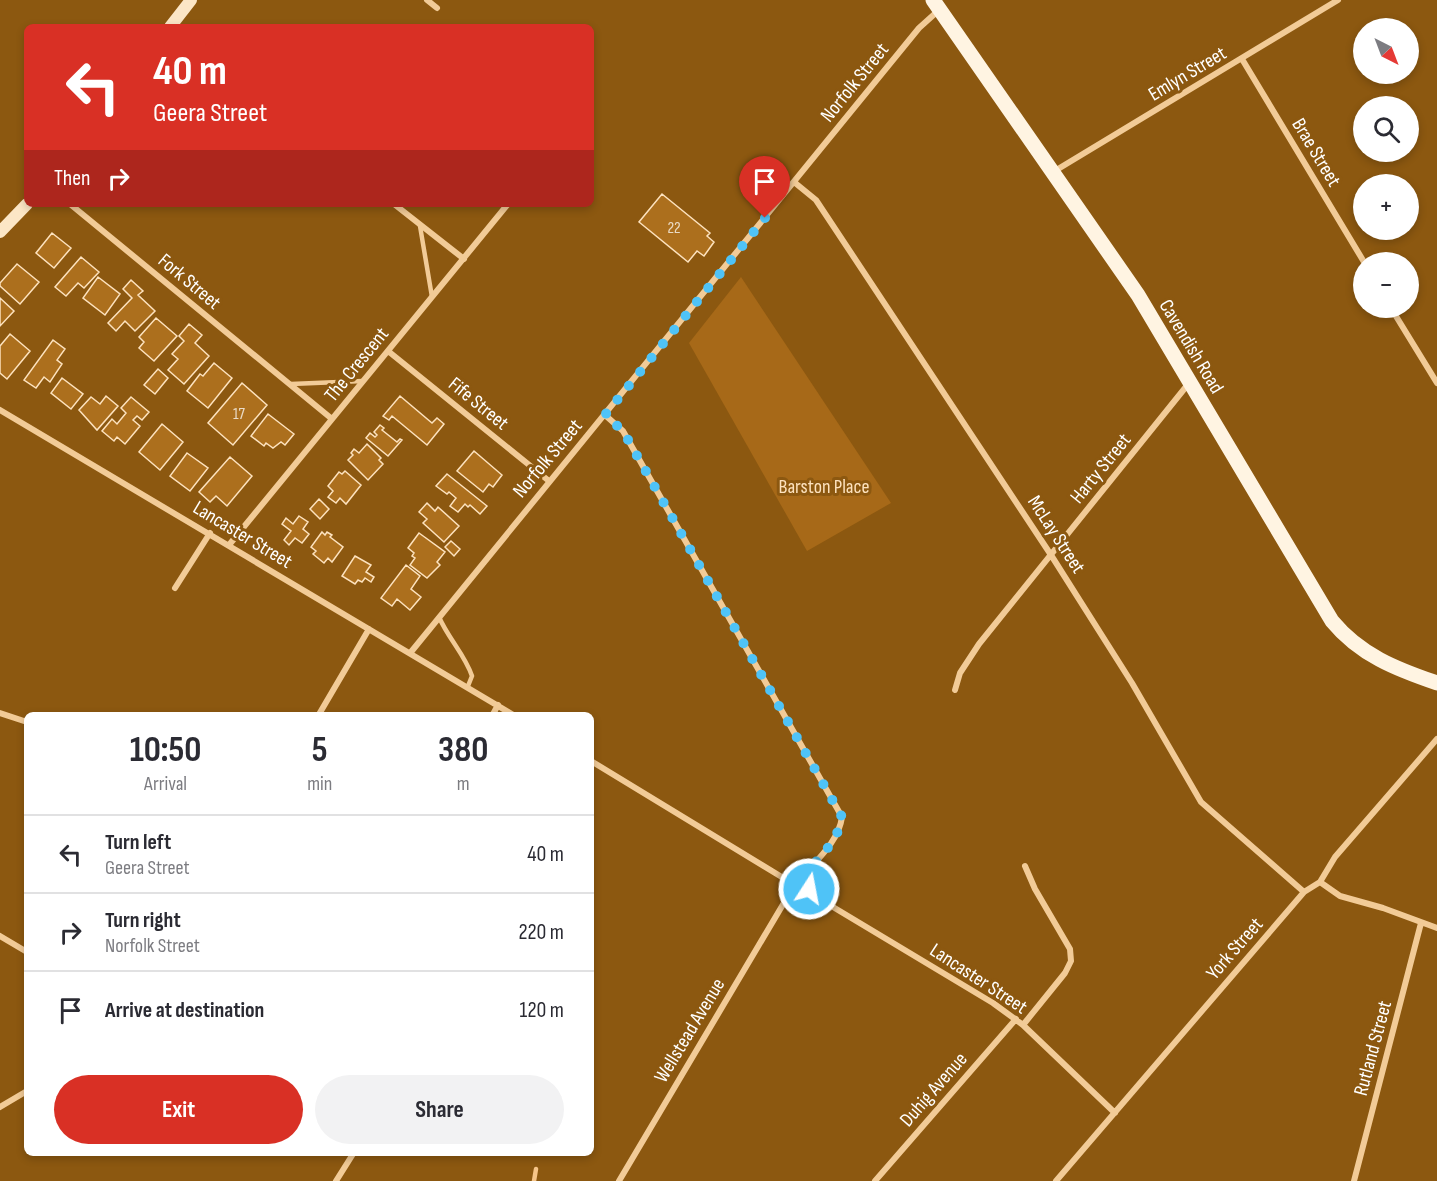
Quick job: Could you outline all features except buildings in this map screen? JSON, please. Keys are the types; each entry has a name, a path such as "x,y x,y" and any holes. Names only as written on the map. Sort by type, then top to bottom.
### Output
{"main road":[{"path":"176,24 191,0"},
{"name":"Cavendish Road","path":"936,5 1138,295 1332,621 1349,640 1372,656 1395,668 1437,683"},
{"path":"0,232 24,207"}],"street":[{"path":"427,0 437,8"},
{"name":"Emlyn Street","path":"1053,172 1338,0"},
{"name":"Norfolk Street","path":"411,652 936,5"},
{"name":"Brae Street","path":"1242,59 1358,252"},
{"name":"McLay Street","path":"794,182 816,200 1051,555 1132,683 1201,802 1304,892"},
{"name":"Fork Street","path":"74,207 332,419"},
{"path":"398,207 464,259"},
{"name":"The Crescent","path":"230,545 506,207"},
{"path":"1397,318 1437,384"},
{"name":"Fife Street","path":"388,351 549,481"},
{"name":"Harty Street","path":"955,690 960,673 979,644 1190,383"},
{"name":"Lancaster Street","path":"0,410 509,712"},
{"path":"605,415 623,431 842,817 841,827 834,840 804,875"},
{"path":"175,588 210,533"},
{"path":"320,712 369,629"},
{"path":"494,712 498,705"},
{"path":"0,713 24,721"},
{"name":"York Street","path":"1056,1181 1304,892 1320,882 1335,857 1437,739"},
{"path":"594,763 785,879"},
{"path":"1023,1025 1065,973 1071,961 1070,949 1024,866"},
{"path":"796,873 804,875 810,885 808,892 801,898 792,898 783,886 785,879 796,873"},
{"path":"1320,882 1340,896 1383,908 1437,928"},
{"name":"Lancaster Street","path":"808,892 1016,1019 1115,1113"},
{"name":"Wellstead Avenue","path":"619,1181 789,896"},
{"name":"Rutland Street","path":"1354,1181 1421,923"},
{"path":"0,936 24,950"},
{"name":"Duhig Avenue","path":"875,1181 1016,1019"},
{"path":"0,1107 24,1093"},
{"path":"336,1181 352,1156"}],"lane":[{"path":"420,226 432,297"},
{"path":"288,384 364,381"},
{"path":"439,617 445,632 468,664 472,676 468,686"}],"green space":[{"name":"Barston Place","path":"741,277 891,503 807,551 689,343"}],"waterway":[{"path":"534,1181 536,1169"}],"route":[{"path":"765,218 605,415 623,431 842,817 841,827 834,840 804,875 809,881 809,889"}]}
